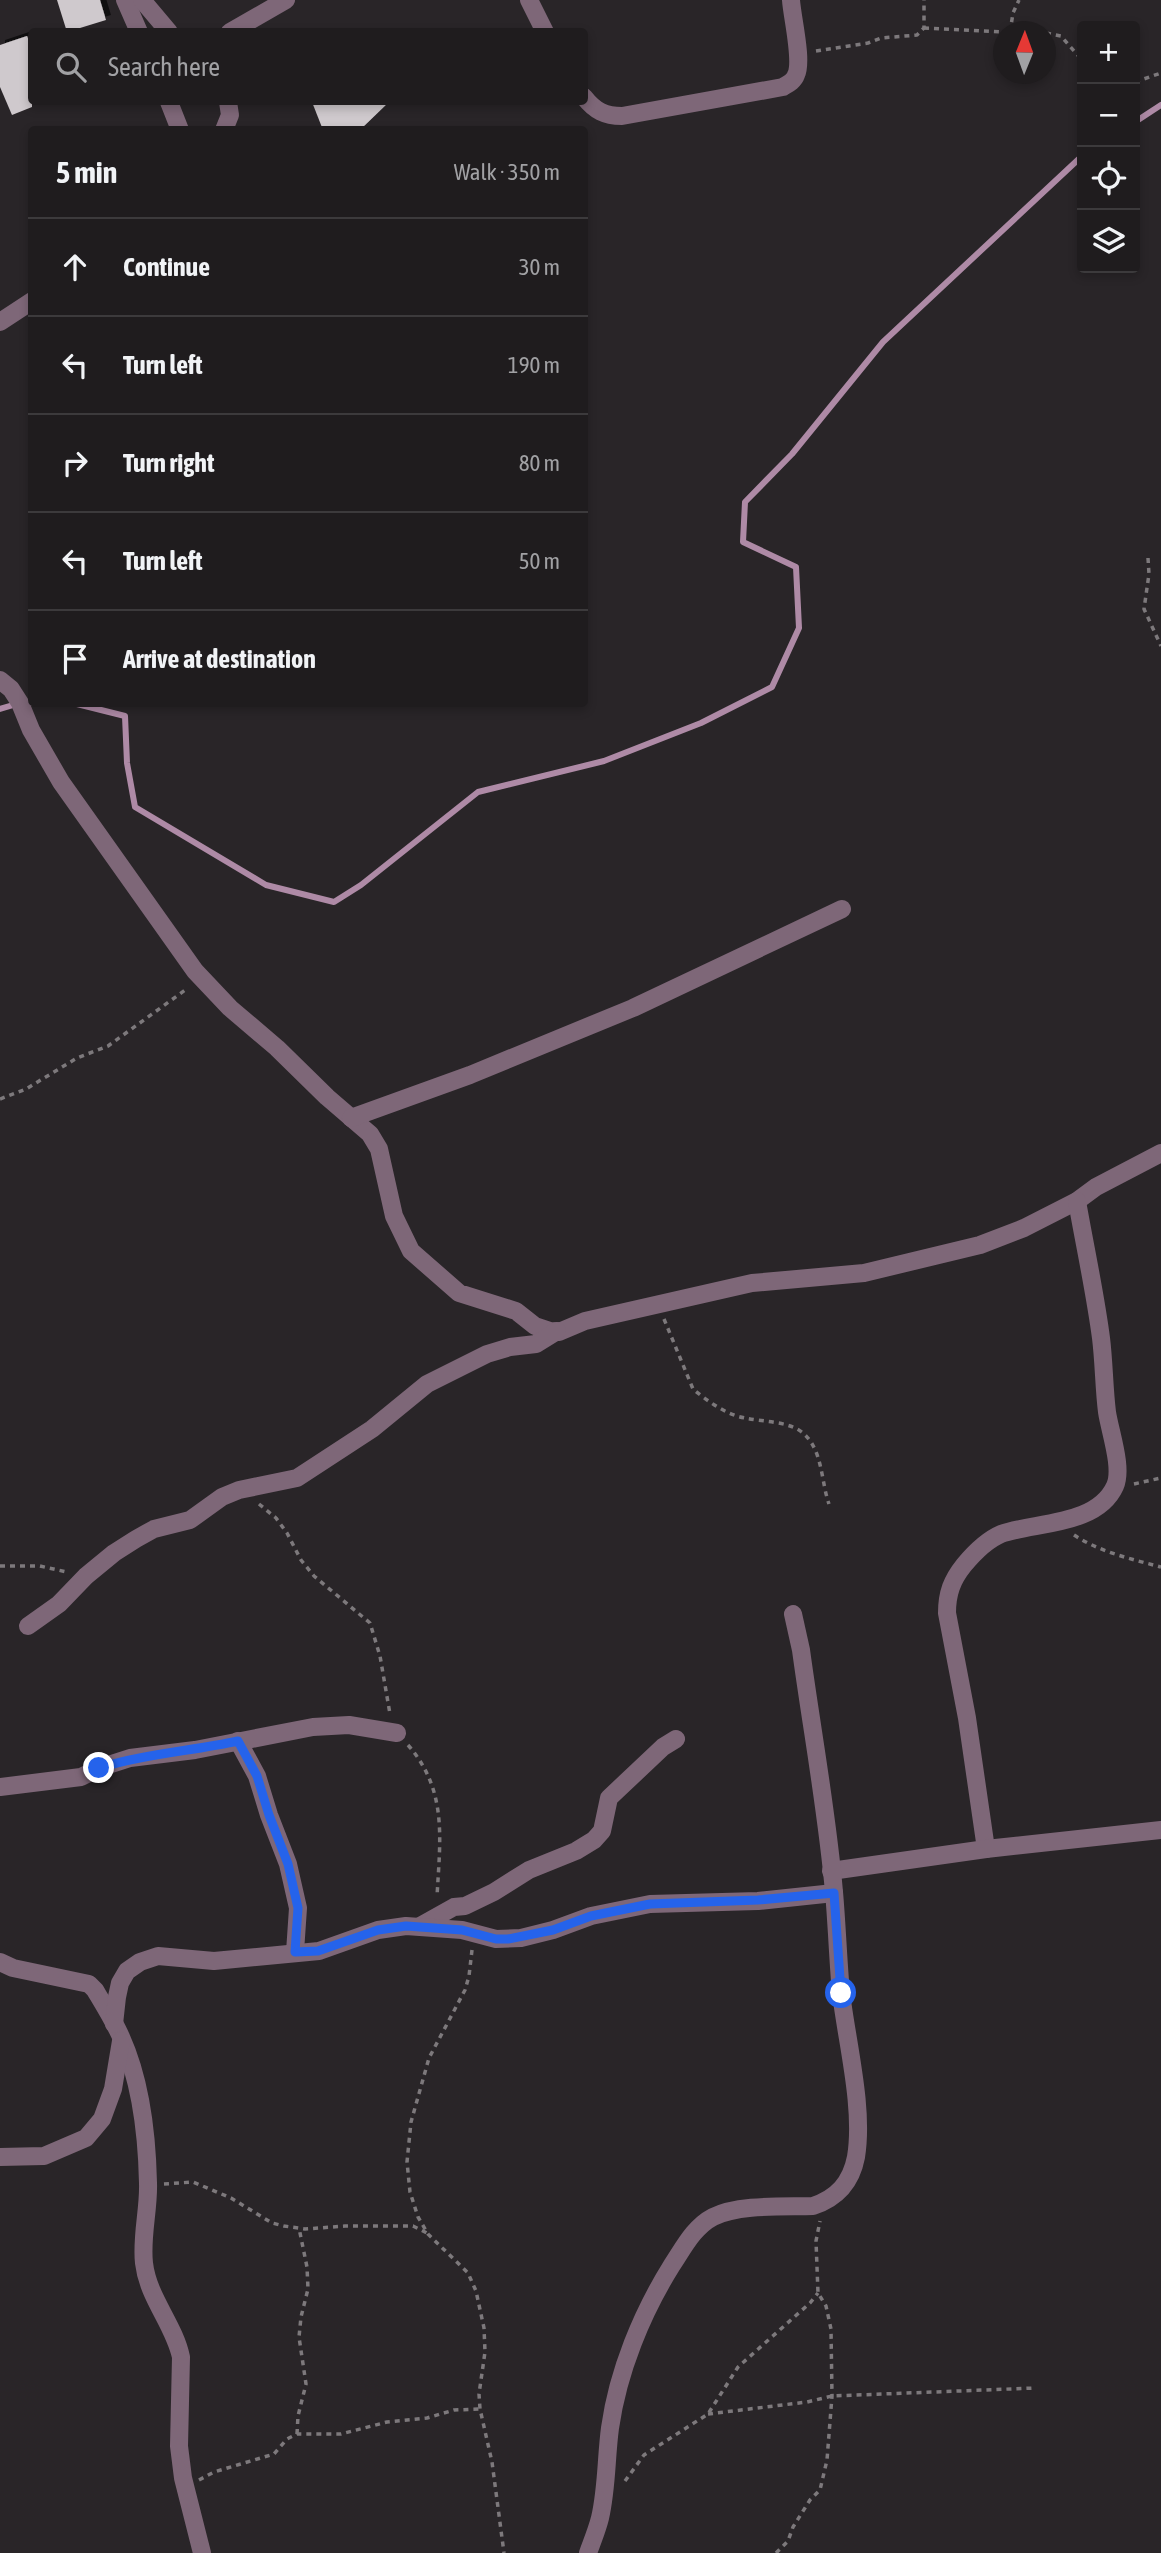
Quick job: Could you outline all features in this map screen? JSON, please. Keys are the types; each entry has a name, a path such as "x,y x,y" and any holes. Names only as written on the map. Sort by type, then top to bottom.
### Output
{"street":[{"path":"125,0 137,28"},
{"path":"142,0 166,28"},
{"path":"237,28 286,0"},
{"path":"529,0 543,28"},
{"path":"588,101 609,116 622,116 783,87 797,74 798,60 791,0"},
{"path":"170,105 178,126"},
{"path":"226,126 230,116 228,105"},
{"path":"0,322 28,308"},
{"path":"0,680 11,689 20,703 31,730 75,804 201,978 230,1008 370,1134 379,1149 394,1216 411,1251 459,1293 516,1311 535,1326 557,1331 567,1330 585,1321 752,1283 864,1273 980,1245 1024,1228 1161,1153"},
{"path":"351,1118 470,1075 633,1008 842,909"},
{"path":"986,1849 967,1718 947,1613 947,1596 954,1578 987,1541 1002,1534 1054,1523 1082,1513 1107,1499 1116,1483 1101,1337 1077,1201"},
{"path":"28,1626 59,1604 86,1576 114,1553 136,1539 154,1529 190,1520 222,1497 239,1490 297,1478 372,1429 427,1384 487,1353 536,1344 557,1331"},
{"path":"588,2553 600,2518 610,2426 619,2389 632,2349 659,2285 688,2239 712,2217 728,2211 813,2206 826,2202 843,2189 855,2160 857,2142 850,2054 841,1993 834,1893 801,1650 793,1614"},
{"path":"0,1787 81,1777 130,1758 195,1751 302,1729 349,1725 397,1733"},
{"path":"420,1926 436,1916 494,1892 529,1870 576,1851 594,1840 602,1831 609,1798 663,1747 676,1739"},
{"path":"238,1741 257,1776 288,1864 298,1908 295,1952"},
{"path":"831,1871 986,1849 1161,1830"},
{"path":"0,2157 44,2155 86,2138 102,2119 113,2089 120,1983 127,1971 140,1962 158,1956 214,1961 250,1959 318,1951 378,1930 420,1926 462,1930 496,1939 521,1938 591,1916 650,1904 758,1900 834,1893"},
{"path":"0,1962 13,1968 89,1984 118,2031 139,2098 148,2185 144,2262 152,2290 178,2343 181,2357 179,2446 202,2553"}],"path":[{"path":"798,60 817,51 868,43 881,38 918,35 924,28 924,0"},
{"path":"1012,21 1018,0"},
{"path":"924,28 993,31"},
{"path":"1056,35 1061,36 1077,54"},
{"path":"1140,80 1161,73"},
{"path":"1147,558 1149,574 1144,609 1161,646"},
{"path":"0,1099 26,1089 77,1058 108,1046 201,978"},
{"path":"659,1304 694,1389 731,1414 788,1425 804,1433 819,1461 829,1504"},
{"path":"239,1490 276,1518 301,1560 314,1576 370,1623 380,1657 389,1711 397,1733 418,1756 429,1774 434,1792 441,1832 436,1916"},
{"path":"1054,1523 1086,1543 1161,1567"},
{"path":"0,1566 40,1566 86,1576"},
{"path":"428,2234 418,2217 410,2192 407,2162 411,2122 429,2058 465,1990 478,1934"},
{"path":"148,2185 193,2182 231,2198 272,2223 299,2228 414,2226 428,2234 468,2273 476,2291 484,2328 485,2352 479,2394 480,2409 492,2462 504,2553"},
{"path":"776,2553 788,2541 793,2527 823,2483 832,2396 831,2329 826,2306 818,2293 817,2241 826,2202"},
{"path":"296,2434 306,2384 299,2337 308,2289 307,2267 299,2228"},
{"path":"602,2506 644,2455 708,2414 738,2367 818,2293"},
{"path":"708,2414 807,2402 832,2396 1035,2388"},
{"path":"186,2488 214,2472 274,2454 287,2439 296,2434 341,2434 387,2422 428,2418 454,2410 480,2409"}],"building":[{"path":"57,0 100,0 106,20 80,28 66,28"},
{"path":"27,36 28,38 28,105 32,107 12,115 0,87 0,45"},
{"path":"313,105 386,105 364,126 321,126"}],"waterway":[{"path":"1140,119 1161,105"},
{"path":"89,707 125,716 127,763 135,807 266,885 334,902 361,885 478,792 604,761 701,723 772,687 799,628 796,567 743,542 745,502 792,454 883,342 1077,161"},
{"path":"0,709 28,703"}],"route":[{"path":"99,1768 130,1758 195,1751 238,1741 257,1776 288,1864 298,1908 295,1952 318,1951 378,1930 406,1926 462,1930 496,1939 521,1938 553,1930 582,1918 650,1904 758,1900 834,1893 841,1993"}]}
